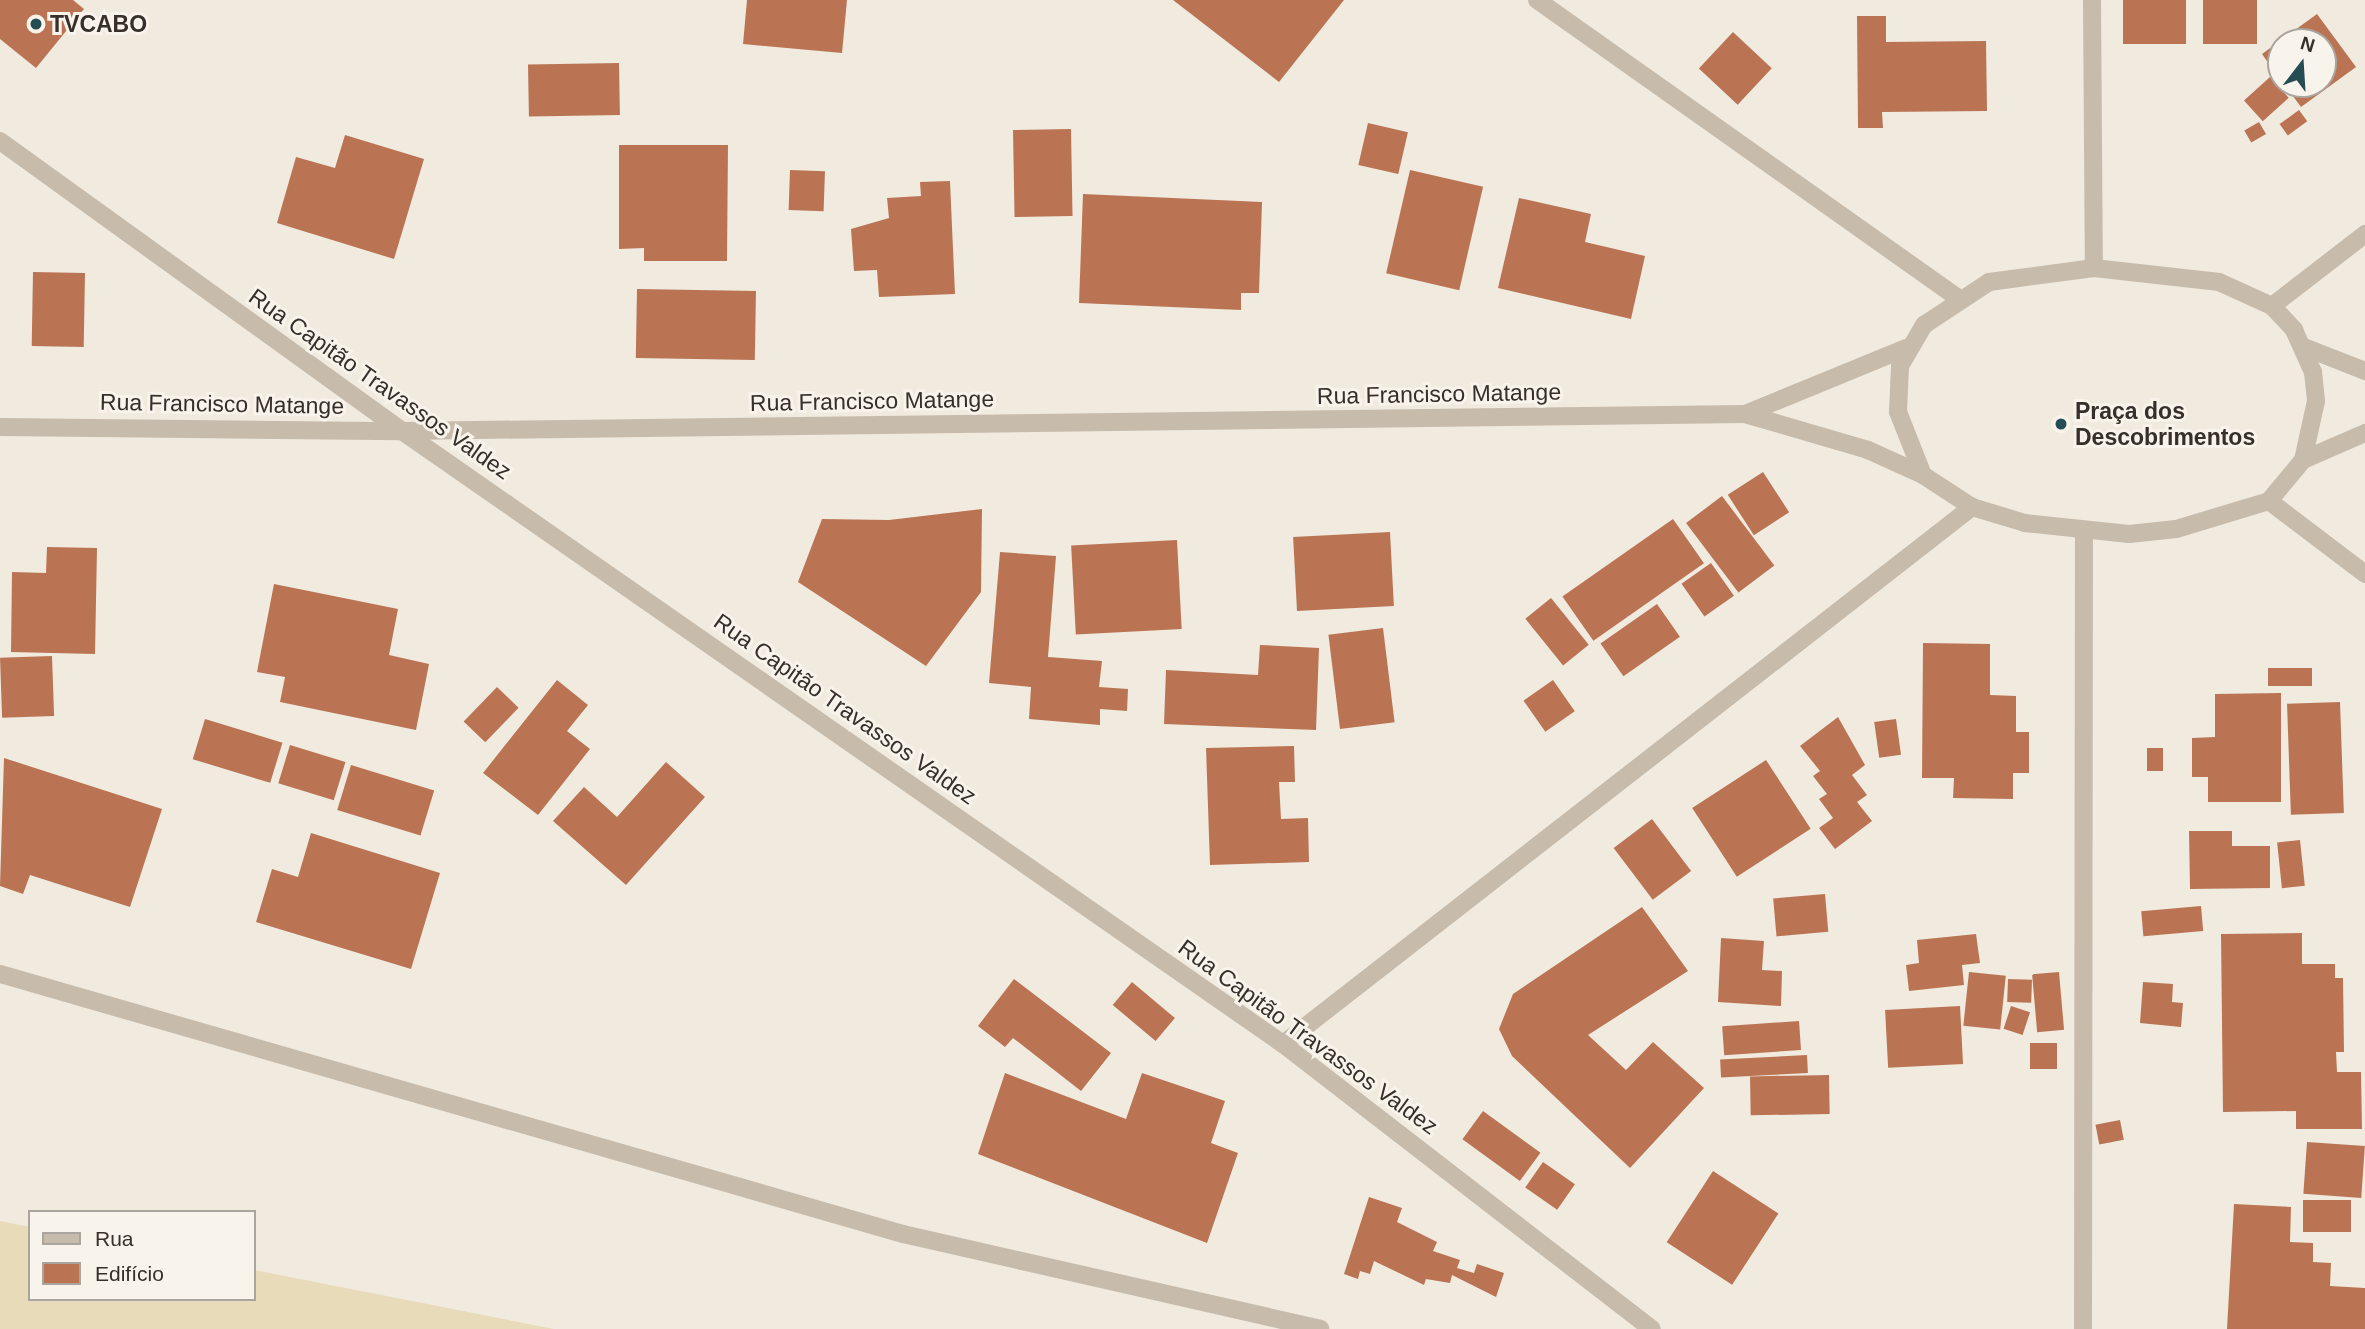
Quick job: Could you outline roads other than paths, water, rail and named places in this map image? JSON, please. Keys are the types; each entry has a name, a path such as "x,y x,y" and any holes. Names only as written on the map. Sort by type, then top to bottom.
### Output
{"street":[{"path":"1537,0 1958,298"},
{"path":"2092,0 2094,268"},
{"name":"Rua Capitão Travassos Valdez","path":"0,141 402,431 1283,1044 1652,1329"},
{"path":"2272,306 2365,234"},
{"path":"1745,414 1906,348 1958,298 1989,282 2094,268 2219,282 2272,306 2304,347 2316,401 2303,460"},
{"path":"2304,347 2365,371"},
{"path":"1906,348 1898,412 1923,475"},
{"path":"1745,414 1868,450 1923,475 1972,507 2084,531 2176,529 2269,501 2303,460 2365,433"},
{"name":"Rua Francisco Matange","path":"0,427 402,431 1745,414"},
{"path":"2269,501 2365,574"},
{"path":"1283,1044 1972,507"},
{"path":"2083,1329 2084,531"},
{"path":"0,974 903,1234 1320,1329"}],"place":[{"name":"TVCABO","path":"36,24"},
{"name":"Praça dos Descobrimentos","path":"2061,424"}]}
